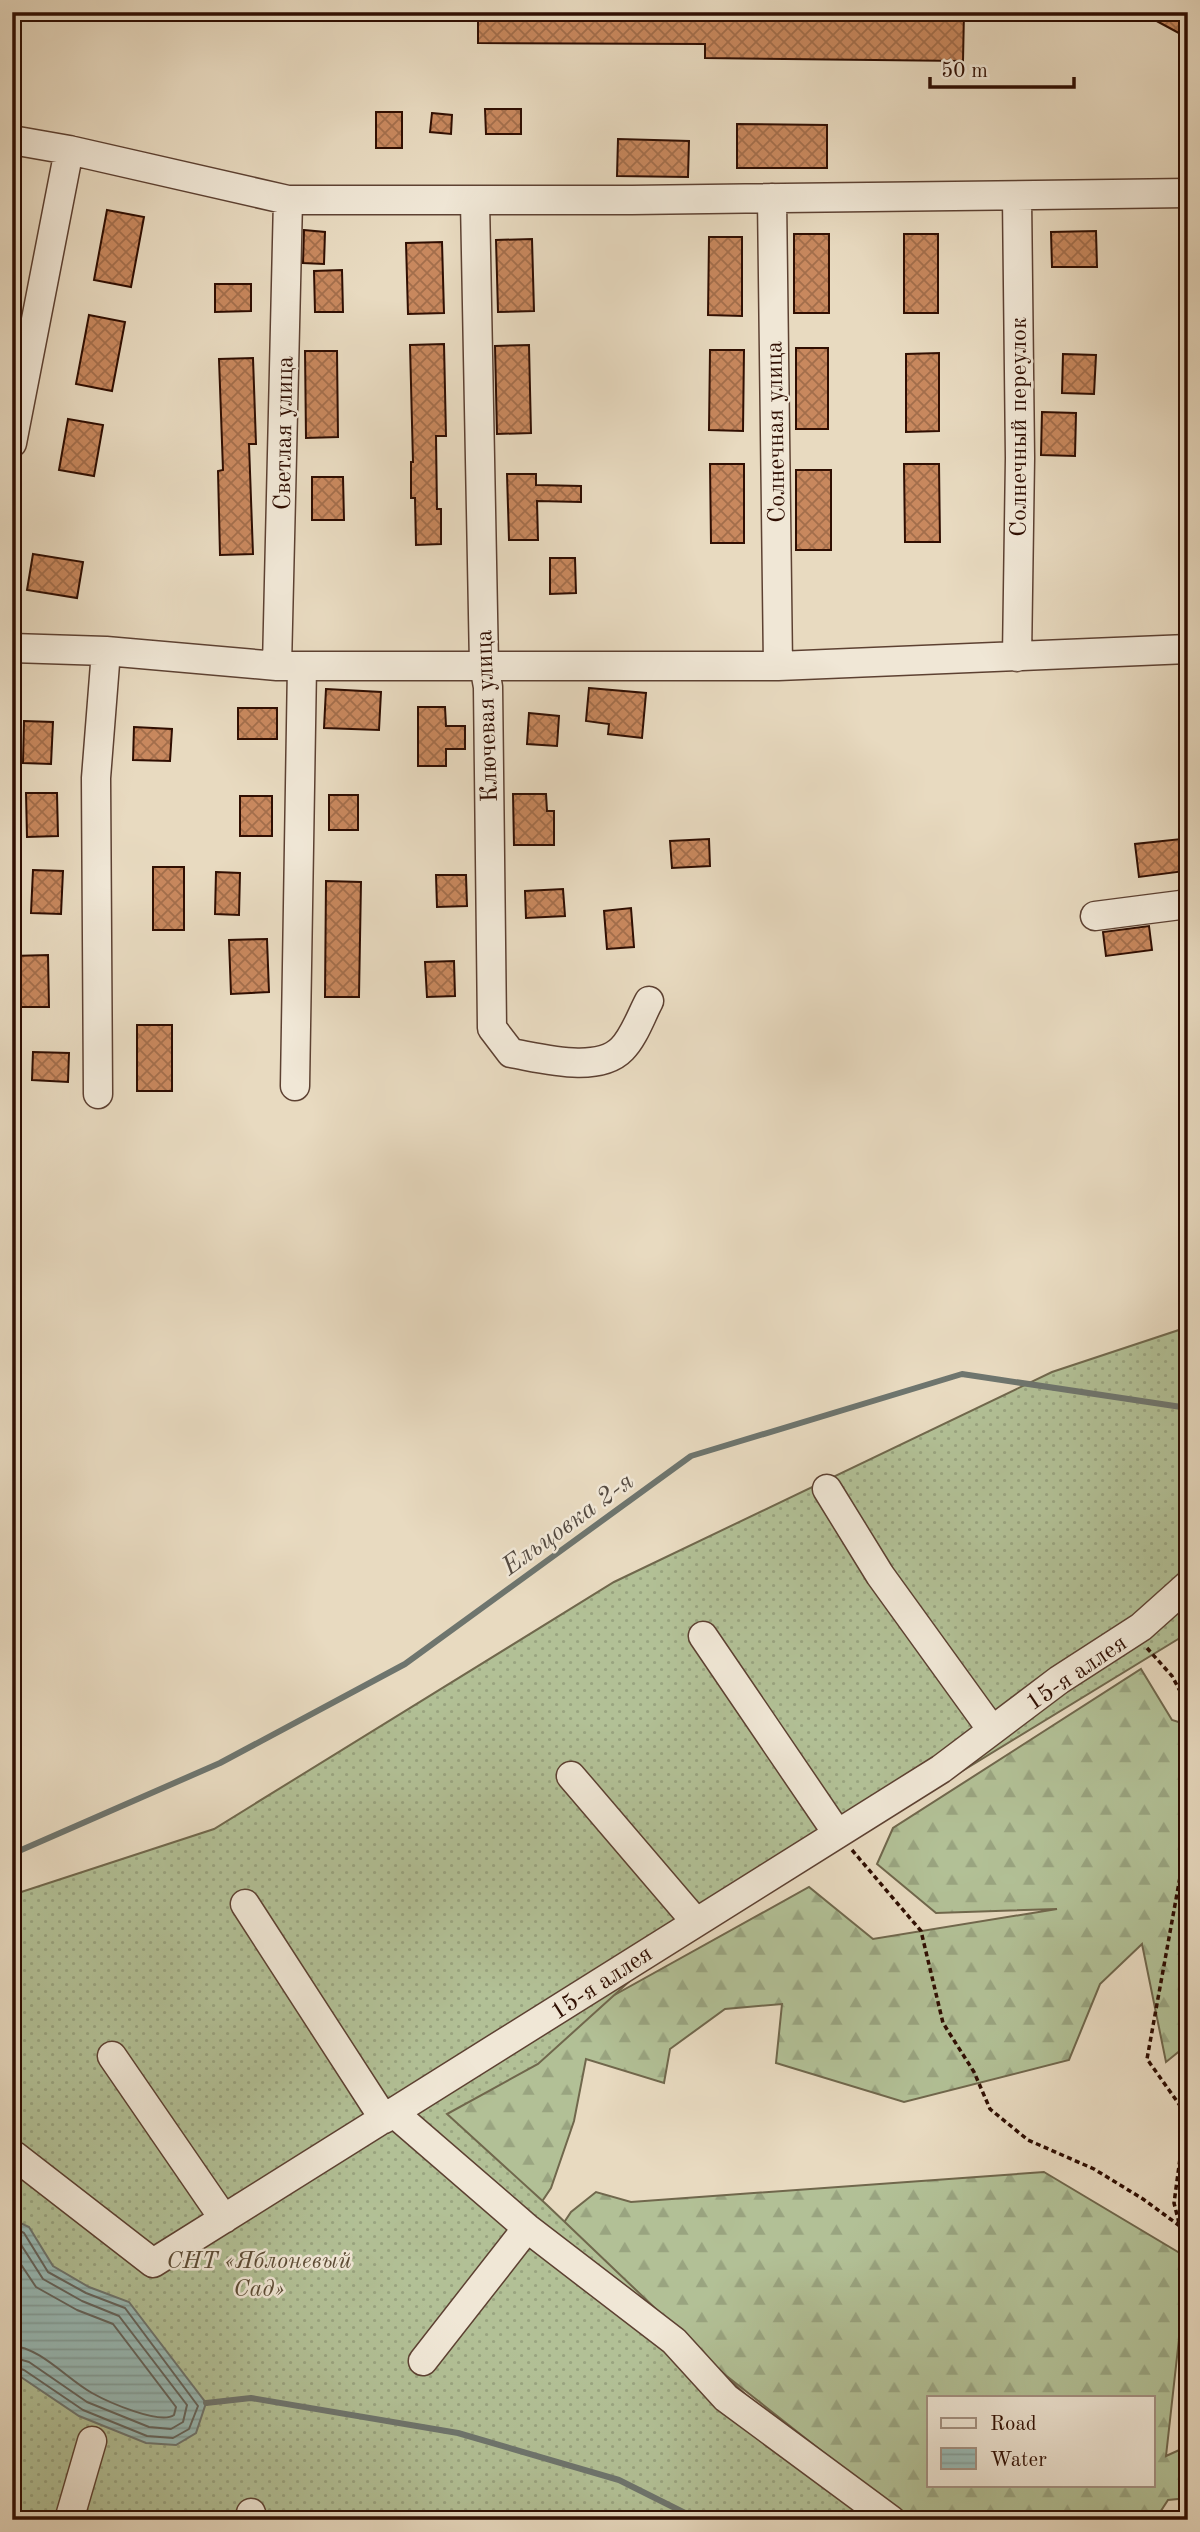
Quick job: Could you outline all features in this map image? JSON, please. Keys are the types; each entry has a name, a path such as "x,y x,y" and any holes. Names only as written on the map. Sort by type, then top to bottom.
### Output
{"street":[{"path":"12,140 69,150 288,200 1017,197 1188,193"},
{"path":"12,443 69,150"},
{"name":"Солнечный переулок","path":"1017,197 1020,458 1017,657"},
{"name":"Солнечная улица","path":"772,198 778,666"},
{"name":"Светлая улица","path":"288,200 295,1086"},
{"name":"Ключевая улица","path":"475,201 484,665 488,687 492,1028 511,1053 570,1063 611,1058 624,1047 649,1002"},
{"path":"12,648 106,651 290,666 778,666 1188,649"},
{"path":"98,1094 96,778 106,651"},
{"path":"1095,916 1188,904"},
{"path":"827,1489 880,1575 992,1730"},
{"name":"15-я аллея","path":"12,2161 15,2156 153,2263 941,1769 1059,1680 1134,1632 1188,1585"},
{"path":"703,1636 838,1833"},
{"path":"571,1776 695,1921"},
{"path":"245,1904 389,2116 527,2228 674,2341 726,2398 891,2520"},
{"path":"113,2056 223,2219"},
{"path":"423,2361 527,2228"},
{"path":"69,2520 92,2441"}],"path":[{"path":"1134,1632 1172,1676 1188,1706"},
{"path":"838,1833 920,1931 943,2023 974,2072 990,2109 1028,2140 1094,2169 1188,2232"},
{"path":"1180,2225 1174,2203 1186,2114 1147,2060 1188,1833"}],"green space":[{"name":"СНТ «Яблоневый Сад»","path":"1188,1327 1188,1633 653,1960 538,2064 447,2114 547,2205 747,2396 902,2520 12,2520 12,1895 214,1829 614,1582 1052,1372"},
{"path":"1141,1669 1172,1720 1188,1725 1188,2037 1187,2045 1166,2062 1142,1944 1100,1984 1069,2060 904,2102 776,2063 782,2004 725,2009 670,2049 664,2083 586,2059 574,2121 551,2188 531,2218 437,2116 573,2018 809,1887 873,1939 1057,1909 936,1913 877,1864 893,1828"},
{"path":"1044,2172 1188,2258 1166,2456 1188,2446 1188,2498 1168,2500 1155,2520 909,2520 553,2239 571,2212 596,2192 631,2202"}],"water":[{"path":"12,2219 29,2227 53,2266 89,2287 129,2302 206,2403 196,2433 176,2445 146,2443 79,2416 12,2371"}],"building":[{"path":"478,12 964,12 963,61 705,58 705,44 478,43"},
{"path":"1140,12 1188,12 1188,38"},
{"path":"485,109 521,109 521,134 486,134"},
{"path":"376,112 402,112 402,148 376,148"},
{"path":"432,113 452,115 451,134 430,132"},
{"path":"737,124 827,125 827,168 737,168"},
{"path":"618,139 689,141 688,177 617,176"},
{"path":"107,210 144,217 131,287 94,280"},
{"path":"304,230 325,232 324,264 303,263"},
{"path":"1096,231 1097,267 1052,267 1051,232"},
{"path":"794,234 829,234 829,313 794,313"},
{"path":"904,234 938,234 938,313 904,313"},
{"path":"709,237 742,237 742,316 708,315"},
{"path":"532,239 534,311 498,312 496,240"},
{"path":"442,242 444,313 408,314 406,243"},
{"path":"342,270 343,312 315,312 314,271"},
{"path":"215,284 251,284 251,311 215,312"},
{"path":"89,315 125,322 112,391 76,384"},
{"path":"444,344 446,436 436,436 437,509 441,509 441,544 416,545 415,498 411,498 413,462 410,345"},
{"path":"529,345 531,433 497,434 495,346"},
{"path":"796,348 828,348 828,429 796,429"},
{"path":"710,350 744,350 743,431 709,430"},
{"path":"305,351 337,351 338,437 306,438"},
{"path":"939,353 939,431 906,432 906,354"},
{"path":"1063,354 1096,355 1094,394 1062,393"},
{"path":"253,358 256,444 249,444 253,554 220,555 218,471 223,470 219,359"},
{"path":"1042,412 1076,413 1075,456 1041,455"},
{"path":"68,419 103,425 94,476 59,470"},
{"path":"710,464 744,464 744,543 711,543"},
{"path":"904,464 939,464 940,542 905,542"},
{"path":"796,470 831,470 831,550 796,550"},
{"path":"507,474 536,474 536,485 581,486 581,502 537,501 538,540 509,540"},
{"path":"312,477 343,477 344,520 312,520"},
{"path":"33,554 83,562 77,598 27,590"},
{"path":"550,558 575,558 576,593 550,594"},
{"path":"589,688 646,693 642,738 608,734 609,724 586,721"},
{"path":"326,689 381,692 379,730 324,728"},
{"path":"418,707 445,707 446,726 465,726 465,749 446,749 446,766 418,766"},
{"path":"238,708 277,708 277,739 238,739"},
{"path":"529,713 559,716 557,746 527,744"},
{"path":"24,721 53,722 51,764 23,763"},
{"path":"134,727 172,729 170,761 133,760"},
{"path":"26,793 57,793 58,836 27,837"},
{"path":"513,794 546,794 547,811 554,811 554,845 514,845"},
{"path":"329,795 358,795 358,830 329,830"},
{"path":"240,796 272,796 272,836 240,836"},
{"path":"709,839 710,866 672,868 670,841"},
{"path":"1181,839 1185,871 1139,877 1135,844"},
{"path":"153,867 184,867 184,930 153,930"},
{"path":"33,870 63,871 61,914 31,913"},
{"path":"216,872 240,873 239,915 215,914"},
{"path":"436,875 466,875 467,906 437,907"},
{"path":"326,881 361,882 359,997 325,997"},
{"path":"563,889 565,916 526,918 525,891"},
{"path":"631,908 634,947 607,949 604,911"},
{"path":"1149,926 1152,950 1106,956 1103,932"},
{"path":"267,939 269,992 231,994 229,940"},
{"path":"48,955 49,1007 12,1007 12,956"},
{"path":"454,961 455,996 427,997 425,962"},
{"path":"137,1025 172,1025 172,1091 137,1091"},
{"path":"33,1052 69,1053 68,1082 32,1080"}],"waterway":[{"name":"Ельцовка 2-я","path":"12,1854 220,1763 405,1664 691,1456 962,1374 1188,1408"},
{"path":"206,2403 251,2398 458,2433 619,2480 699,2520"}]}
